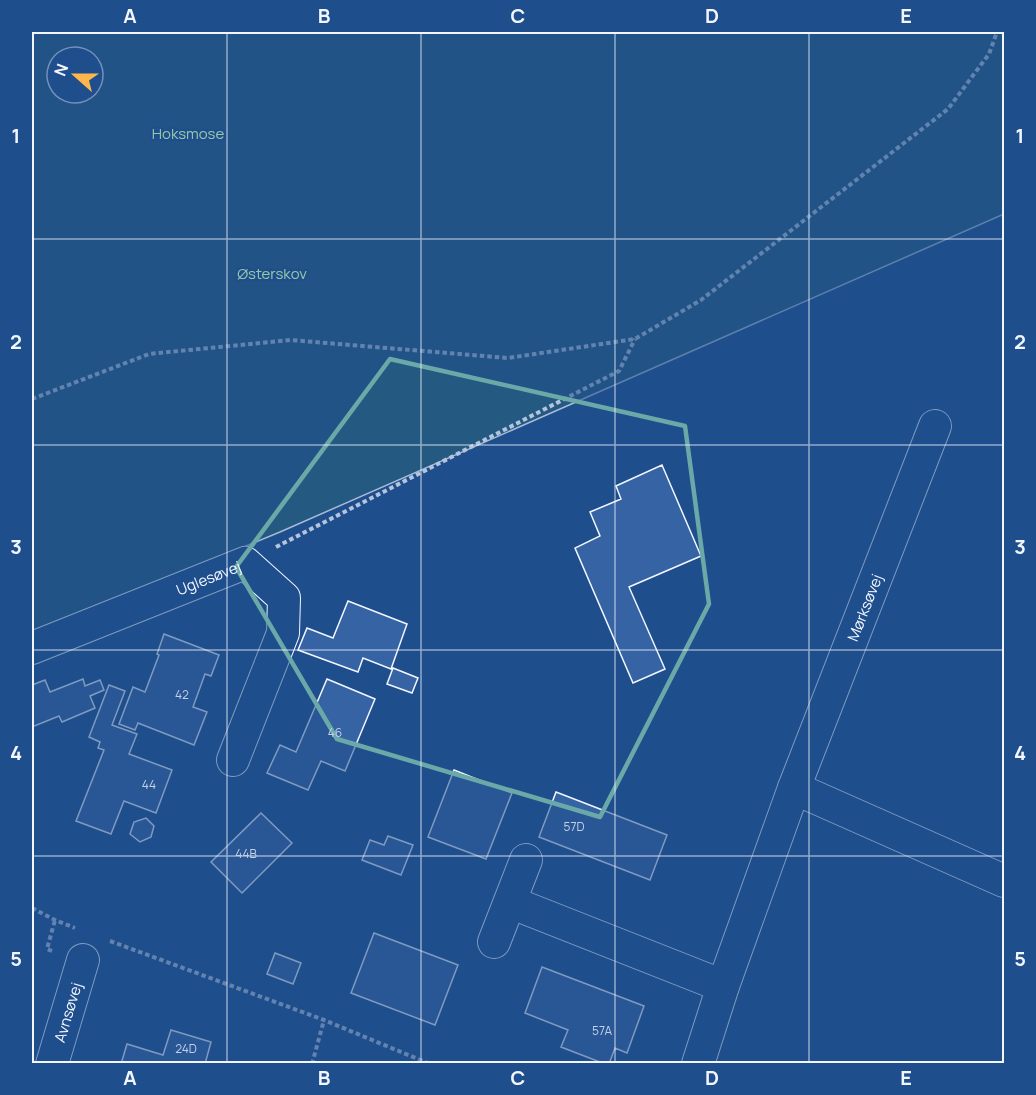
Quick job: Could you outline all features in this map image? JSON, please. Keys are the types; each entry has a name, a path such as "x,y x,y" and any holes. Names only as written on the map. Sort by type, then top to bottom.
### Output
{"street":[{"name":"Mørksøvej","path":"698,1064 723,986 794,788 935,426"},
{"name":"Uglesøvej","path":"32,648 246,563 284,598 284,633 233,760"},
{"path":"794,788 1005,881"},
{"path":"494,942 526,860"},
{"path":"510,902 723,986"},
{"name":"Avnsøvej","path":"52,1064 91,949"}],"path":[{"path":"32,399 149,354 290,340 508,358 635,339 701,300 948,109 989,54 997,32"},
{"path":"246,563 619,371 635,339"},
{"path":"32,908 77,929"},
{"path":"91,949 324,1020 430,1064"},
{"path":"312,1064 324,1020"}],"highlighted area":[{"path":"390,359 685,426 709,604 600,817 337,739 236,567"}],"green space":[{"name":"Østerskov","path":"32,32 1004,32 1004,214 280,532 32,634"}],"building":[{"path":"662,465 701,556 629,587 665,669 633,683 575,548 600,536 590,512 621,499 616,486"},
{"path":"348,601 407,624 391,669 363,658 358,672 298,650 307,628 333,638"},
{"path":"164,634 219,655 211,676 205,674 193,707 207,712 194,745 138,723 135,730 119,724 133,687 145,692"},
{"path":"393,668 418,678 412,693 387,684"},
{"path":"83,679 85,686 100,680 104,690 90,696 95,708 62,722 59,716 32,727 32,685 45,680 50,692"},
{"path":"327,679 375,699 345,771 321,761 308,790 267,773 280,745 296,752"},
{"path":"109,685 125,691 112,725 137,734 129,754 172,770 156,813 124,801 111,834 76,821 104,750 98,748 100,742 89,737"},
{"path":"454,770 512,793 486,859 428,837"},
{"path":"556,792 667,835 650,880 539,837"},
{"path":"261,813 292,843 242,893 211,862"},
{"path":"146,818 154,826 151,837 140,842 130,834 134,822"},
{"path":"388,836 413,845 401,875 362,860 370,840 384,845"},
{"path":"374,933 458,965 435,1025 351,993"},
{"path":"275,953 301,963 293,984 267,974"},
{"path":"542,967 644,1006 627,1053 615,1048 609,1064 605,1064 561,1047 568,1030 525,1013"},
{"path":"171,1030 211,1042 205,1064 121,1064 127,1044 163,1055"}],"park label":[{"name":"Hoksmose","path":"188,133"}]}
